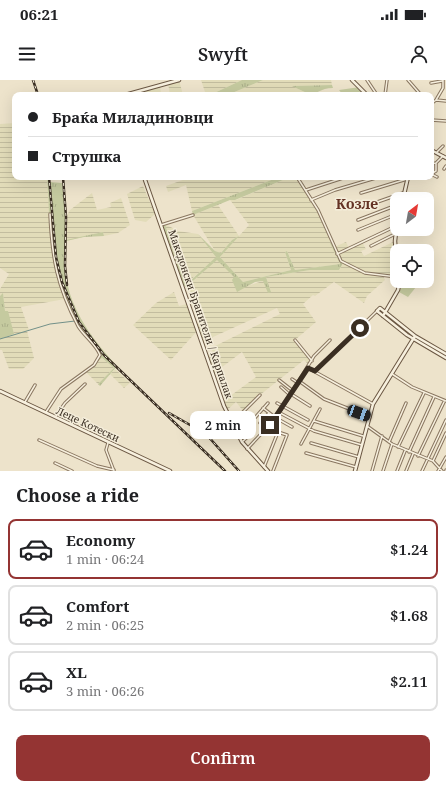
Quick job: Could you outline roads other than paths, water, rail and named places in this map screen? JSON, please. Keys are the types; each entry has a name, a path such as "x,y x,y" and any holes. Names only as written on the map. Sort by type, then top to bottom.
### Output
{"main road":[{"path":"136,92 179,80"},
{"path":"352,80 364,92"},
{"path":"434,151 446,158"},
{"name":"Македонски Бранители / Карпалак","path":"145,180 222,402 242,442 268,471"},
{"path":"404,192 407,180"},
{"path":"383,316 398,288"},
{"path":"446,354 414,338 380,308 377,311 414,338 446,358"},
{"path":"355,471 374,404 414,338"},
{"name":"Леце Котески","path":"0,391 170,471"}],"street":[{"path":"367,80 375,92"},
{"path":"385,92 387,80"},
{"path":"408,80 418,92"},
{"path":"431,83 443,80 443,88 436,100 446,101"},
{"path":"434,120 446,121"},
{"path":"437,152 443,146"},
{"path":"434,172 436,171 436,163 443,156"},
{"path":"299,180 318,210 341,262 357,270 390,276"},
{"path":"306,190 337,180"},
{"path":"311,200 335,190 369,180"},
{"path":"361,193 402,180"},
{"path":"366,206 390,198"},
{"path":"358,220 390,209"},
{"path":"46,412 61,389 86,372 97,362 100,356 80,328 59,283 53,260 50,214"},
{"name":"Македонски Бранители / Карпалак","path":"161,225 193,215"},
{"path":"358,230 390,217"},
{"path":"337,254 390,228"},
{"path":"371,246 391,236"},
{"path":"315,371 377,311"},
{"path":"295,340 312,361"},
{"path":"247,449 276,418 312,361 330,340"},
{"path":"308,368 374,404"},
{"path":"392,374 424,393 445,401 418,456"},
{"path":"292,379 324,399 370,417"},
{"path":"279,380 291,394"},
{"path":"55,417 66,403 86,384"},
{"path":"24,403 36,386"},
{"path":"281,387 310,406"},
{"path":"398,448 424,393"},
{"path":"232,424 260,395"},
{"path":"409,452 434,397"},
{"path":"239,436 268,403"},
{"path":"277,403 308,420"},
{"path":"389,442 406,403"},
{"path":"263,408 276,418 292,427"},
{"path":"301,444 320,408"},
{"path":"260,423 269,413"},
{"path":"279,413 309,428 362,445"},
{"path":"422,471 446,420"},
{"path":"314,421 364,436"},
{"path":"367,426 398,448 433,462 442,471"},
{"path":"264,467 278,432 287,435 273,471"},
{"path":"242,442 252,433"},
{"path":"433,462 446,433"},
{"path":"372,471 382,436"},
{"path":"39,440 97,466 114,471"},
{"path":"109,442 106,450 114,471"},
{"path":"311,443 359,457"},
{"path":"383,471 392,444"},
{"path":"397,471 405,451"},
{"path":"306,453 356,467"},
{"path":"406,471 413,454"},
{"path":"438,471 446,457"},
{"path":"55,463 72,471"}],"waterway":[{"path":"0,339 50,324 75,321"}],"railway":[{"path":"33,80 37,92"},
{"path":"49,180 56,257 62,282 79,322 104,355 225,471"},
{"path":"63,180 66,217 65,266 67,285"},
{"path":"169,413 206,434 239,471"}],"district":[{"name":"Козле","path":"357,204"}]}
